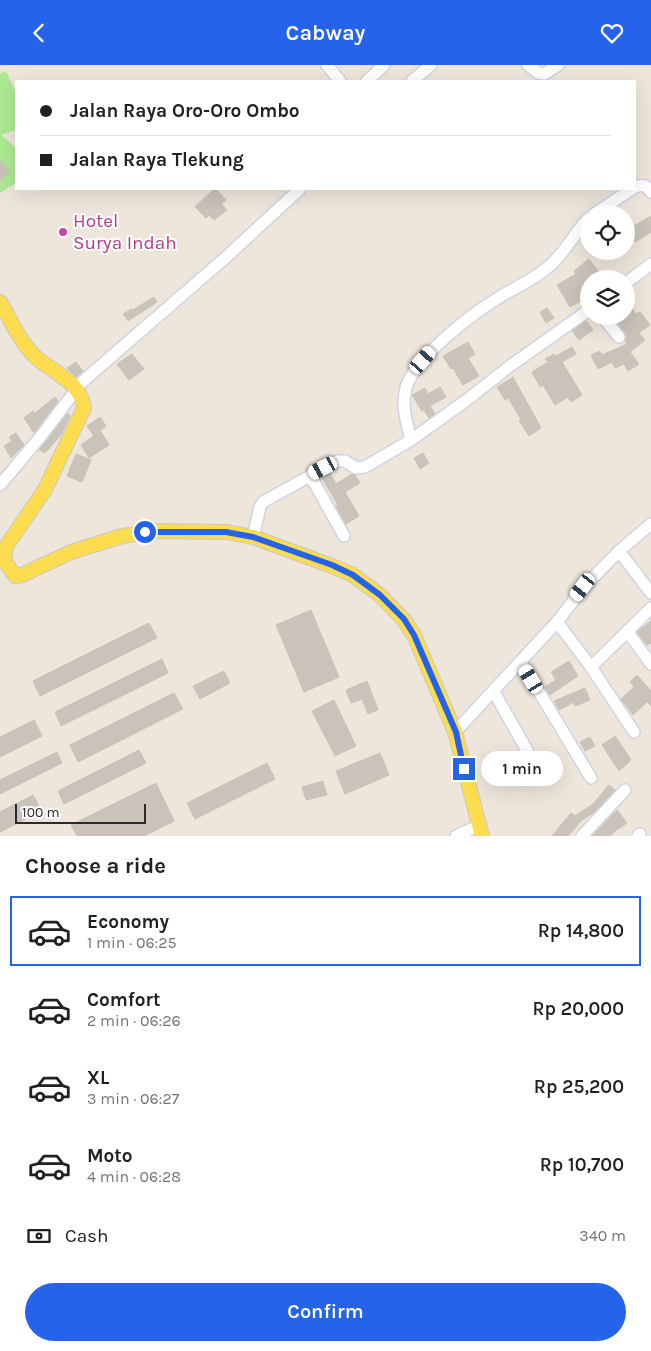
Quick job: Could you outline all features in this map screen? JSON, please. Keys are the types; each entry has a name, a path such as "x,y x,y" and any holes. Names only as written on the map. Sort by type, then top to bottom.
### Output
{"main road":[{"path":"0,302 32,353 76,389 83,402 82,413 44,491 11,536 5,549 6,563 15,576 22,575 71,552 122,536 145,532 226,532 253,537 353,575 380,595 404,619 414,635 456,732 480,831"}],"street":[{"path":"327,65 339,80"},
{"path":"368,80 384,65"},
{"path":"528,65 538,73 544,74 558,65"},
{"path":"413,80 424,67"},
{"path":"636,187 641,185 646,186 651,192"},
{"path":"0,485 42,436 82,382 279,210 299,190"},
{"path":"608,205 631,190"},
{"path":"411,440 404,410 404,396 406,386 416,368 430,351 486,306 548,267 580,229"},
{"path":"635,276 651,264"},
{"path":"253,537 263,501 337,461 341,460 356,468 365,467 411,440 580,316"},
{"path":"609,325 619,337"},
{"path":"310,475 344,536"},
{"path":"456,732 557,622 583,587 619,551 651,524"},
{"path":"619,551 651,593"},
{"path":"591,667 651,608"},
{"path":"557,622 591,667 634,732"},
{"path":"627,631 651,664"},
{"path":"521,662 591,778"},
{"path":"494,692 538,770"},
{"path":"582,836 625,790"},
{"path":"456,836 480,831"}],"green space":[{"path":"6,71 15,91 15,130 1,135 15,147 15,184 0,193 0,74"}],"building":[{"path":"0,161 9,171 0,181"},
{"path":"213,190 217,190 226,200 221,204 227,210 214,220 209,215 206,218 195,207"},
{"path":"651,216 651,232 635,242 635,225"},
{"path":"588,260 597,270 580,270 580,301 570,307 557,285 576,274 574,271"},
{"path":"154,297 157,302 128,321 123,314"},
{"path":"547,308 554,318 546,323 540,312"},
{"path":"640,312 650,325 639,333 645,340 630,352 639,364 628,371 624,364 615,368 612,362 598,369 591,355 600,351 602,355 627,344 625,333 619,325 635,325 635,313 636,314"},
{"path":"580,325 589,325 593,330 579,340 572,331"},
{"path":"468,342 475,354 468,358 479,376 463,385 443,356"},
{"path":"572,347 576,354 562,362 582,395 571,402 568,397 555,405 543,385 540,387 532,372 548,362 545,359 554,354 556,356"},
{"path":"132,354 144,369 129,380 117,364"},
{"path":"76,362 83,371 76,377 67,368"},
{"path":"513,377 541,428 529,436 508,398 505,400 497,387"},
{"path":"440,387 446,397 430,406 435,414 429,418 412,395 425,388 428,394"},
{"path":"55,397 58,401 34,433 24,418 33,411 34,414"},
{"path":"68,413 70,416 61,435 45,453 39,450"},
{"path":"100,417 106,426 100,430 109,445 89,458 81,445 94,436 87,426"},
{"path":"16,433 24,445 11,458 4,446 12,441 9,437"},
{"path":"423,453 429,463 420,469 414,458"},
{"path":"76,454 91,460 82,482 67,476"},
{"path":"330,473 336,484 352,474 355,475 360,483 345,492 359,516 346,524 336,506 338,505 322,478"},
{"path":"311,610 339,677 304,692 276,625"},
{"path":"651,621 651,643 647,645 637,632"},
{"path":"149,623 157,638 40,696 33,681"},
{"path":"162,659 168,673 61,726 55,712"},
{"path":"569,661 578,676 550,695 545,687 556,680 551,672"},
{"path":"224,671 230,683 200,699 193,686"},
{"path":"637,675 651,691 651,706 647,702 633,715 621,699 634,687 630,682"},
{"path":"367,681 378,710 368,714 362,699 351,703 346,690"},
{"path":"585,688 590,700 575,706 574,702 559,710 554,701"},
{"path":"174,693 183,709 78,762 70,745"},
{"path":"334,700 356,746 335,756 312,711"},
{"path":"34,720 42,736 0,757 0,737"},
{"path":"615,736 631,760 619,771 602,745"},
{"path":"590,737 595,746 585,751 580,742"},
{"path":"139,750 146,763 64,804 58,791"},
{"path":"57,752 62,763 0,794 0,780"},
{"path":"380,753 389,775 345,794 336,771"},
{"path":"267,763 275,779 195,819 187,803"},
{"path":"323,781 327,795 306,800 302,787"},
{"path":"156,783 174,821 144,836 77,836 71,825"},
{"path":"609,785 615,790 594,812 581,821 568,836 552,836 571,813 575,816 593,804"},
{"path":"33,795 42,811 0,832 0,812"},
{"path":"617,810 627,823 610,836 592,836"}],"place":[{"name":"Hotel Surya Indah","path":"63,232"}],"route":[{"path":"145,532 226,532 253,537 324,564 332,565 353,575 380,595 404,619 414,635 456,732 464,769"}]}
